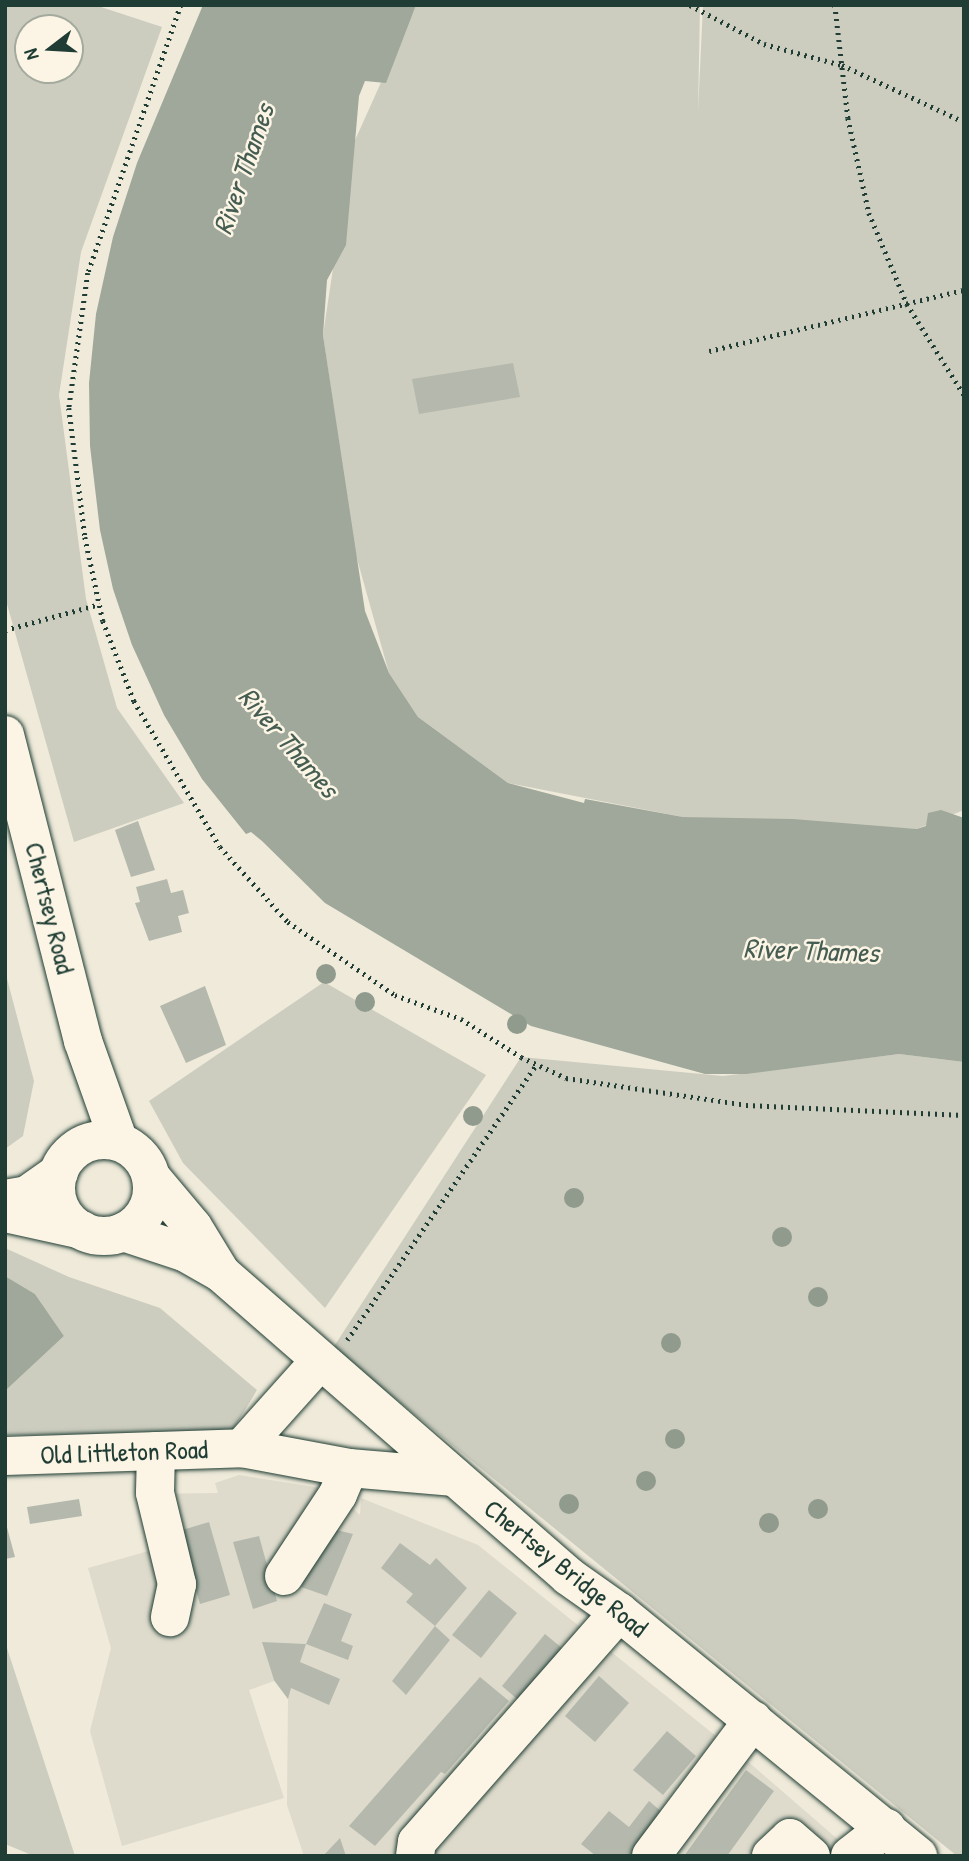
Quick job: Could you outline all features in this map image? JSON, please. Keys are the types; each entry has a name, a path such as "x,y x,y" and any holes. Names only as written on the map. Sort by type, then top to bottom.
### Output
{"main road":[{"name":"Chertsey Road","path":"5,735 83,1041 119,1142"},
{"name":"Chertsey Road","path":"69,1160 87,1099 83,1041"},
{"path":"5,1199 27,1195 93,1141 119,1142 134,1150 151,1178 150,1201 143,1216 123,1232 107,1236 5,1213"},
{"path":"69,1160 60,1206 82,1230"},
{"name":"Chertsey Bridge Road","path":"151,1178 192,1227 221,1273"},
{"name":"Chertsey Bridge Road","path":"123,1232 186,1253 221,1273 319,1362 568,1576 619,1612 918,1856"},
{"name":"Old Littleton Road","path":"242,1448 319,1362"},
{"name":"Old Littleton Road","path":"5,1455 242,1448 349,1468 455,1477"},
{"path":"156,1451 155,1493 177,1584 170,1617"},
{"path":"284,1576 338,1494 349,1468"},
{"path":"415,1856 417,1842 619,1612"},
{"path":"651,1856 753,1720"},
{"path":"850,1856 886,1828"},
{"path":"771,1856 790,1838 811,1856"}],"path":[{"path":"181,5 88,273 69,408 85,537 100,604 134,701 220,847 288,922 395,995 461,1018 537,1064 566,1078 746,1105 964,1115"},
{"path":"690,5 764,44 842,65 964,122"},
{"path":"835,5 848,118 869,213 907,304 964,394"},
{"path":"709,351 964,290"},
{"path":"5,630 100,604"},
{"path":"355,1329 537,1064"}],"shaded area":[{"path":"5,5 95,5 162,27 81,252 59,395 86,599 117,708 184,803 74,842 5,597"},
{"path":"416,5 700,5 698,112 703,5 964,5 964,810 917,829 683,817 508,783 418,717 389,673 354,548 323,335 351,149"},
{"path":"5,971 34,1081 23,1136 5,1149"},
{"path":"324,982 486,1075 325,1308 183,1163 149,1101"},
{"path":"899,1054 964,1062 964,1856 957,1856 333,1348 521,1057 723,1076"},
{"path":"5,1248 69,1277 160,1308 257,1390 231,1433 5,1435 5,1391 64,1336 35,1294 5,1276"},
{"path":"239,1475 333,1490 360,1515 361,1498 478,1545 752,1765 857,1856 304,1856 287,1805 288,1699 274,1681 249,1690 284,1798 122,1846 90,1731 111,1648 88,1568 156,1549 144,1494 218,1493 215,1483"},
{"path":"5,1642 75,1856 34,1856 5,1844"}],"water":[{"name":"River Thames","path":"203,5 416,5 386,83 365,81 359,96 346,245 327,280 323,335 365,611 389,673 418,717 508,783 584,803 585,799 683,817 793,819 917,829 926,826 928,813 941,810 964,818 964,1062 899,1054 746,1074 705,1074 531,1026 325,903 262,841 251,832 246,834 202,779 164,715 132,645 113,589 100,530 90,446 89,383 96,314 113,237 137,163"},
{"path":"5,1276 35,1294 64,1336 5,1391"}],"building":[{"path":"513,363 520,397 419,414 412,379"},
{"path":"138,821 155,870 131,877 115,830"},
{"path":"167,879 171,893 183,890 189,913 178,916 182,932 149,941 135,903 140,902 136,887"},
{"path":"205,986 226,1045 186,1063 160,1006"},
{"path":"79,1499 82,1516 30,1524 27,1507"},
{"path":"5,1520 15,1557 5,1559"},
{"path":"209,1522 230,1595 200,1604 179,1531"},
{"path":"324,1527 353,1534 327,1596 301,1587"},
{"path":"259,1536 277,1601 253,1609 233,1542"},
{"path":"400,1543 430,1565 436,1558 467,1588 435,1626 406,1602 413,1594 381,1568"},
{"path":"489,1590 517,1613 481,1658 452,1635"},
{"path":"324,1603 352,1614 341,1641 353,1646 348,1660 306,1644"},
{"path":"435,1626 450,1640 406,1695 392,1681"},
{"path":"545,1634 568,1653 524,1705 502,1686"},
{"path":"262,1642 306,1644 300,1662 340,1679 329,1705 291,1688 288,1699 274,1680"},
{"path":"599,1676 629,1703 595,1742 565,1716"},
{"path":"480,1677 509,1701 445,1774 441,1772 375,1846 349,1826"},
{"path":"667,1731 696,1756 663,1795 633,1770"},
{"path":"746,1770 774,1791 727,1856 684,1856"},
{"path":"649,1801 669,1818 641,1856 596,1856 581,1844 609,1811 629,1827"},
{"path":"340,1838 346,1856 323,1856"}]}
